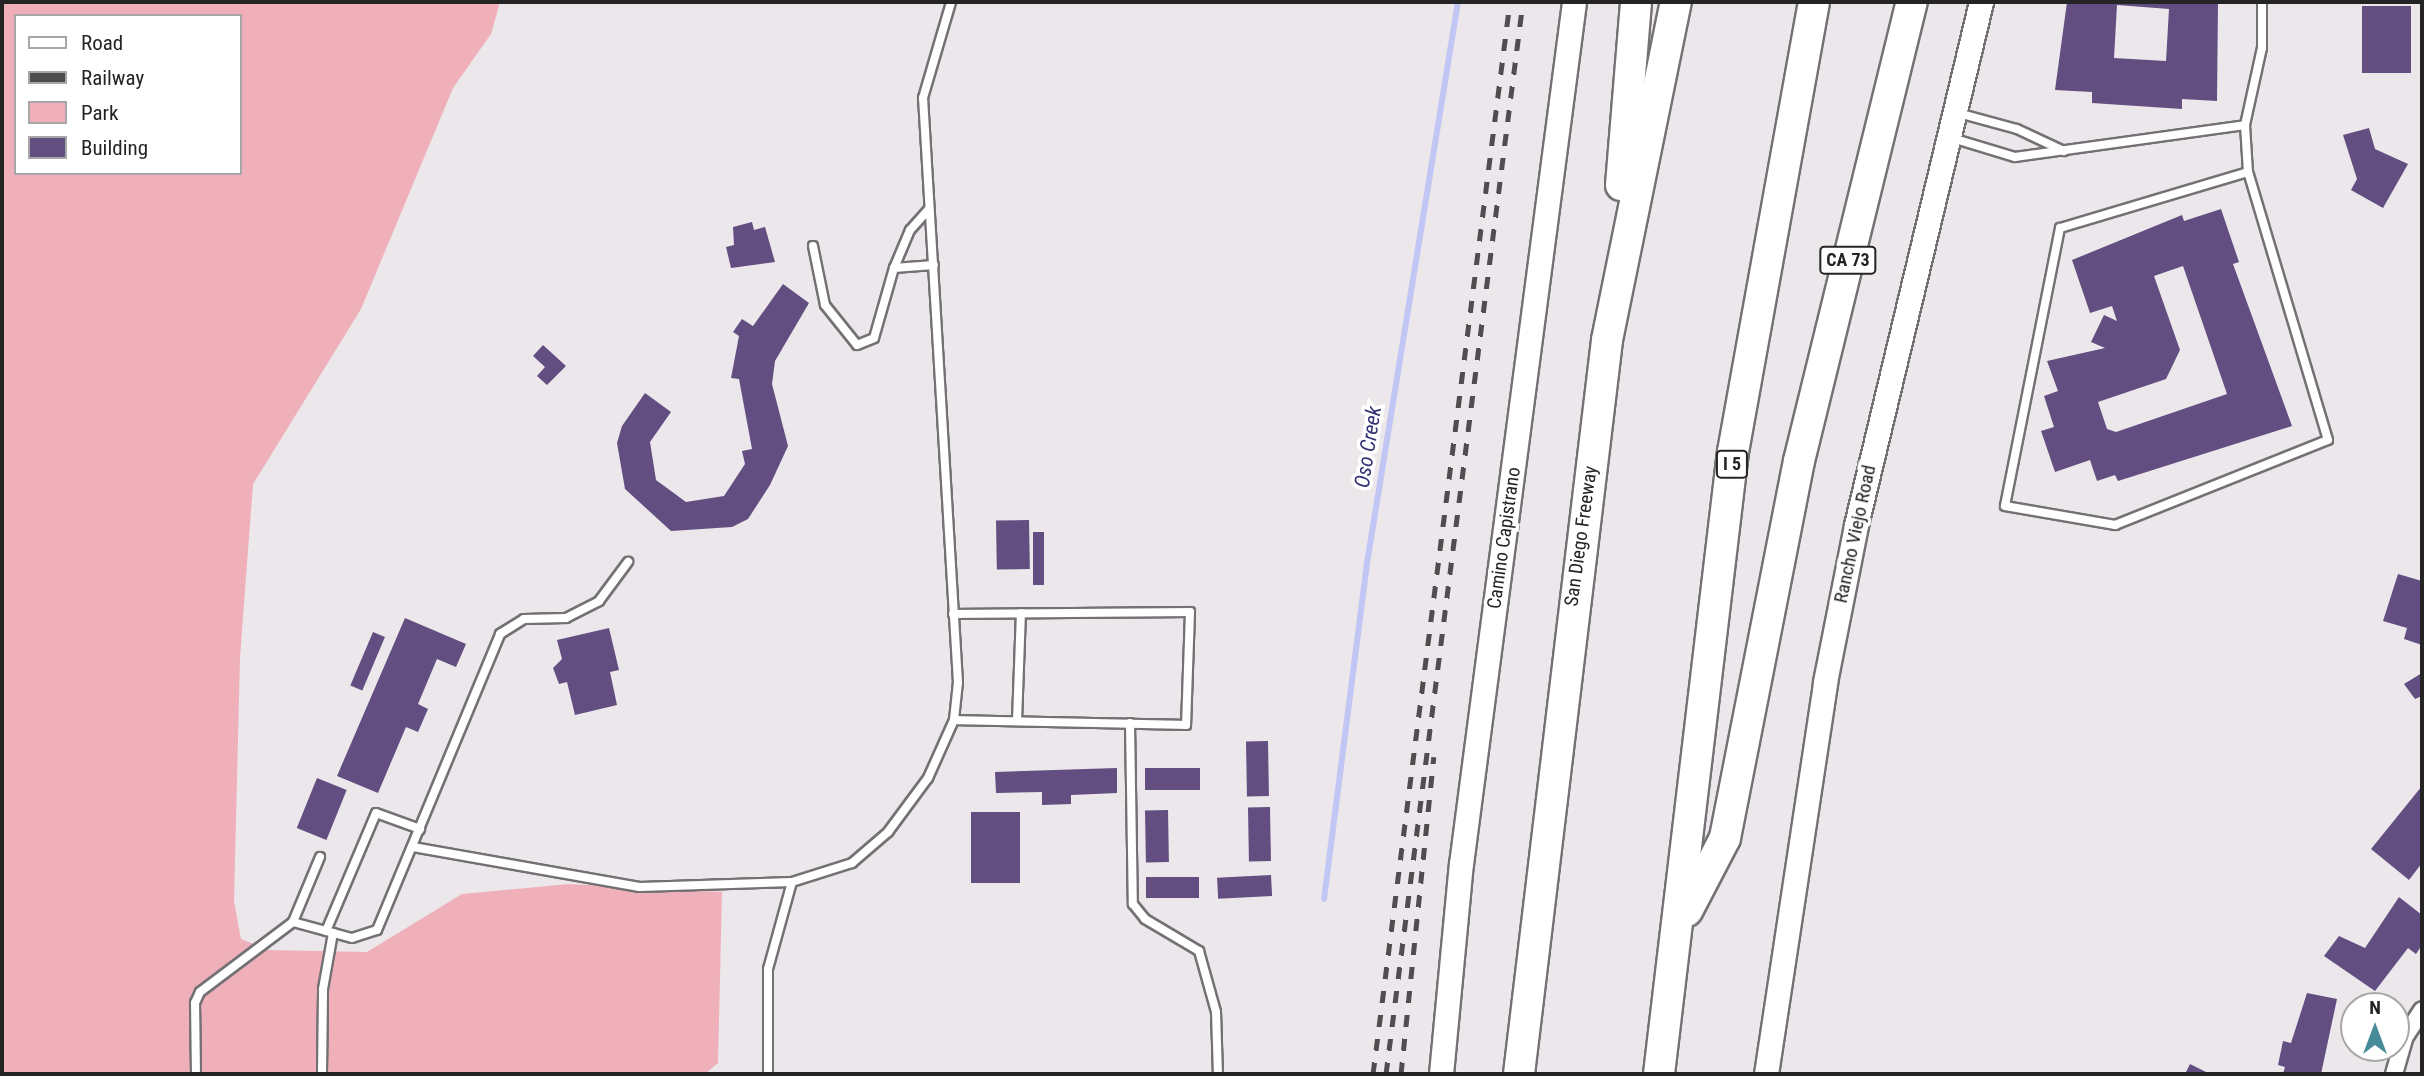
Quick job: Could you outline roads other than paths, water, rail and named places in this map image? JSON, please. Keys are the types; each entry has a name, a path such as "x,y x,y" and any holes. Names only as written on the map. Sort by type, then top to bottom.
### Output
{"highway":[{"path":"1613,301 1636,2"},
{"name":"San Diego Freeway","path":"1519,1074 1560,691 1613,301 1676,2"},
{"name":"I 5","path":"1659,1074 1733,452 1814,2"},
{"name":"CA 73","path":"1677,930 1725,838 1798,461 1912,2"}],"main road":[{"name":"Camino Capistrano","path":"1441,1074 1461,864 1574,2"},
{"name":"Rancho Viejo Road","path":"1766,1074 1827,669 1982,2"}],"street":[{"path":"2394,1074 2404,1038 2422,1010"}],"lane":[{"path":"413,847 640,887 792,882 852,863 888,832 928,778 954,720 953,614 923,98 951,2"},
{"path":"2248,172 2060,228 2005,506 2115,525 2328,440 2248,172 2245,125 2262,48 2262,2"},
{"path":"1955,113 2017,129 2067,153"},
{"path":"1949,137 2014,157 2067,153 2245,125"},
{"path":"813,246 825,305 857,345 874,338 894,268 910,230 929,209"},
{"path":"894,268 934,265"},
{"path":"293,922 352,938 377,930 500,634 524,619 566,618 598,601 628,562"},
{"path":"953,614 1190,612 1186,725 954,720"},
{"path":"1017,721 1021,613"},
{"path":"1130,723 1133,904 1145,919 1199,951 1216,1012 1218,1074"},
{"path":"322,1074 323,989 329,932 376,813 420,829"},
{"path":"196,1074 195,1003 200,992 293,922 320,858"},
{"path":"768,1074 768,969 792,882"}],"waterway":[{"name":"Oso Creek","path":"1324,899 1367,563 1458,2"}],"railway":[{"path":"1373,1074 1510,2"},
{"path":"1386,1074 1523,2"},
{"path":"1401,1074 1434,757"}]}
